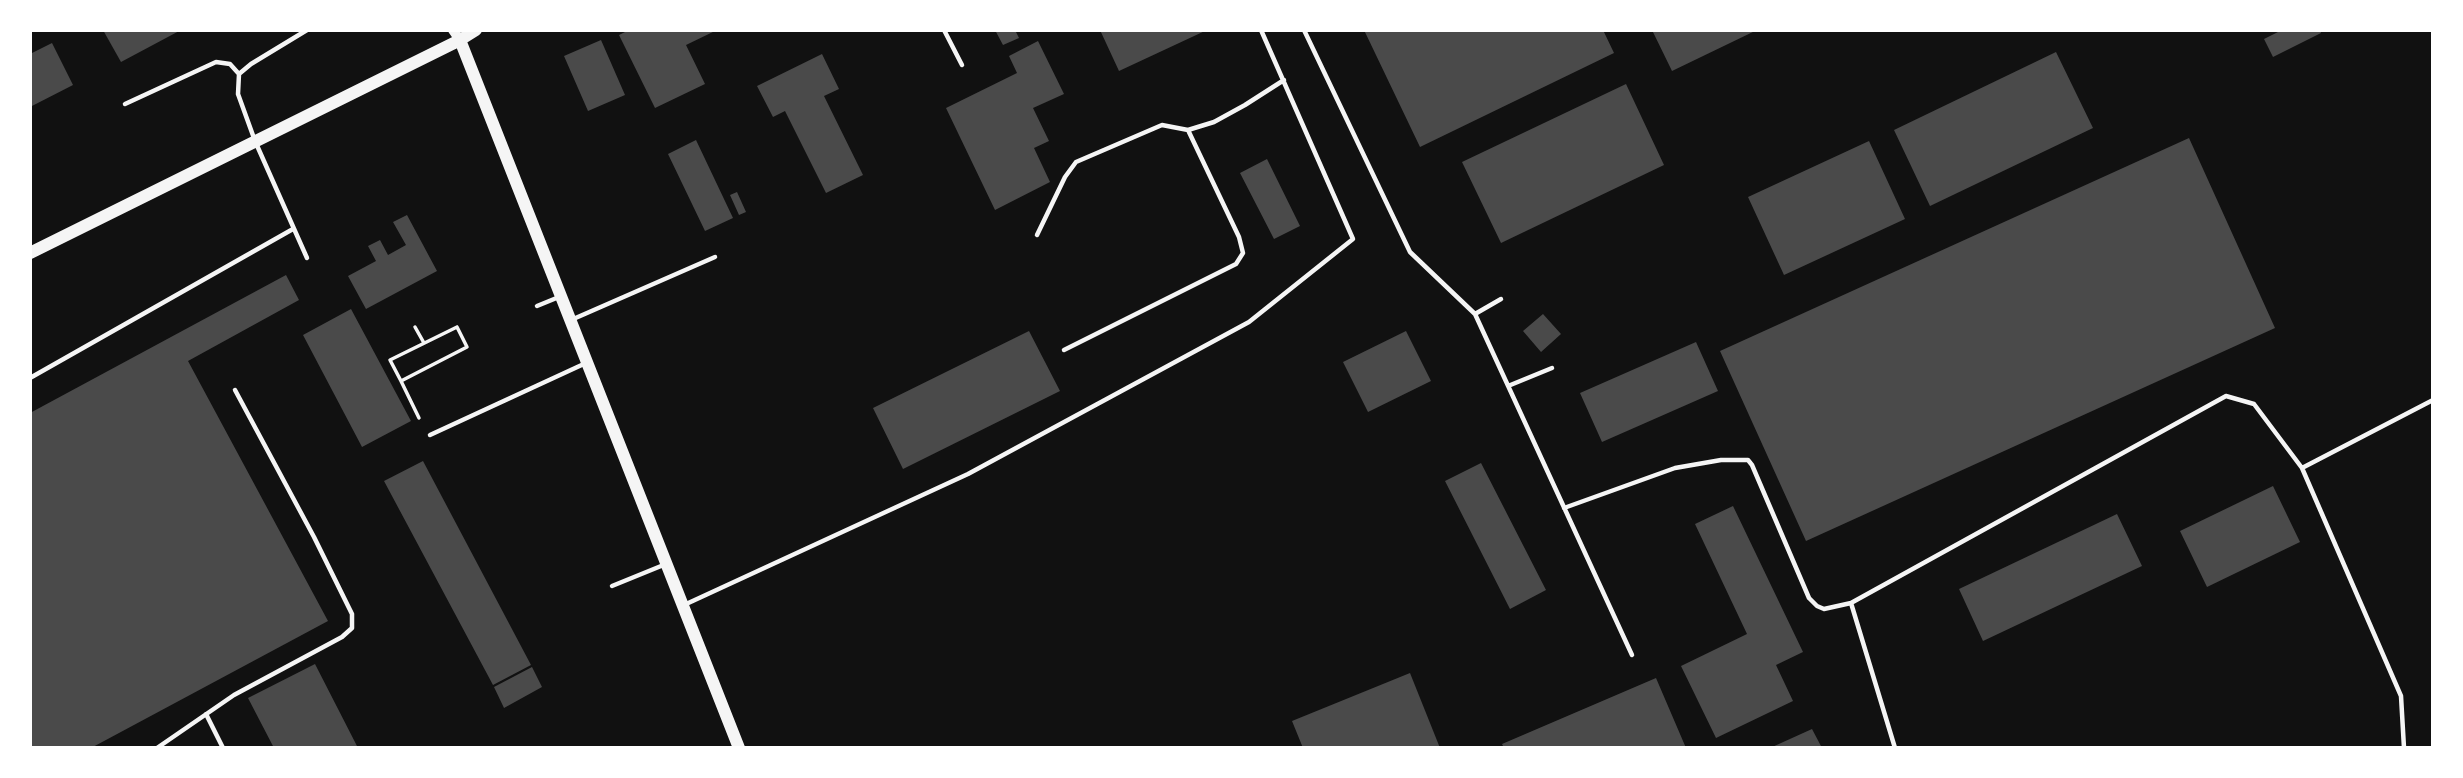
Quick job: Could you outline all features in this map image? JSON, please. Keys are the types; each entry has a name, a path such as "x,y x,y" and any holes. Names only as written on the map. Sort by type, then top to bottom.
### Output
{"main road":[{"path":"30,253 255,141 456,35 476,30"},
{"path":"456,35 739,748"}],"lane":[{"path":"239,74 307,30"},
{"path":"944,30 962,65"},
{"path":"683,606 968,474 1249,323 1353,239 1261,30"},
{"path":"1304,30 1410,252 1475,314 1632,655"},
{"path":"125,104 216,62 230,64 239,74 238,94 255,141 307,258"},
{"path":"1037,235 1065,177 1076,162 1162,125 1188,130 1224,116 1284,80"},
{"path":"1063,350 1236,264 1243,253 1239,237 1188,130"},
{"path":"30,378 293,229"},
{"path":"570,320 715,257"},
{"path":"537,306 561,296"},
{"path":"1475,314 1501,299"},
{"path":"430,435 587,362"},
{"path":"1508,386 1552,368"},
{"path":"157,748 234,695 342,637 352,628 352,614 235,390"},
{"path":"1564,508 1675,467 1720,460 1748,460 1810,598 1816,606 1824,609 1851,603 2225,396 2254,404 2302,468 2402,696 2404,748"},
{"path":"2302,468 2433,401"},
{"path":"612,586 666,564"},
{"path":"1851,603 1895,748"},
{"path":"206,714 223,748"}],"path":[{"path":"415,327 424,344"},
{"path":"401,380 467,347 457,327 390,360 419,418"}],"building":[{"path":"103,30 181,30 121,62"},
{"path":"629,30 717,30 686,45 705,84 655,108 619,35"},
{"path":"995,30 1015,30 1019,38 1003,45"},
{"path":"1100,30 1207,30 1119,71"},
{"path":"1364,30 1603,30 1614,53 1420,147"},
{"path":"1652,30 1757,30 1672,71"},
{"path":"2282,30 2320,30 2321,33 2273,57 2264,39"},
{"path":"601,40 625,95 588,111 564,56"},
{"path":"1038,41 1064,94 1033,108 1049,141 1034,148 1050,182 995,210 946,108 1017,73 1009,56"},
{"path":"52,43 73,85 30,107 30,54"},
{"path":"2056,52 2093,128 1930,206 1894,130"},
{"path":"822,54 839,89 824,96 863,175 826,193 785,111 773,117 757,86"},
{"path":"1626,84 1664,165 1501,243 1462,162"},
{"path":"2189,138 2275,328 1806,541 1720,351"},
{"path":"696,140 733,218 705,231 668,154"},
{"path":"1869,141 1905,219 1784,275 1748,197"},
{"path":"1267,159 1300,226 1274,239 1240,173"},
{"path":"737,192 746,212 739,215 730,195"},
{"path":"407,215 437,271 366,309 348,276 376,261 368,246 380,240 388,255 406,245 393,222"},
{"path":"286,275 299,300 188,361 328,621 91,748 30,748 30,413"},
{"path":"351,309 411,421 362,447 303,335"},
{"path":"1543,314 1561,334 1541,352 1523,331"},
{"path":"1029,331 1060,391 903,469 873,408"},
{"path":"1406,331 1431,381 1368,412 1343,362"},
{"path":"1696,342 1718,391 1602,442 1580,393"},
{"path":"423,461 531,665 493,685 384,481"},
{"path":"1481,463 1546,590 1510,609 1445,481"},
{"path":"2273,486 2300,542 2207,587 2180,531"},
{"path":"1733,506 1803,652 1776,665 1793,701 1716,738 1681,666 1747,634 1695,524"},
{"path":"2117,514 2142,566 1983,641 1959,589"},
{"path":"315,664 358,748 274,748 248,698"},
{"path":"532,667 542,687 504,708 494,687"},
{"path":"1410,673 1440,748 1303,748 1292,721"},
{"path":"1656,678 1686,748 1504,748 1502,744"},
{"path":"1812,729 1822,748 1770,748"}]}
